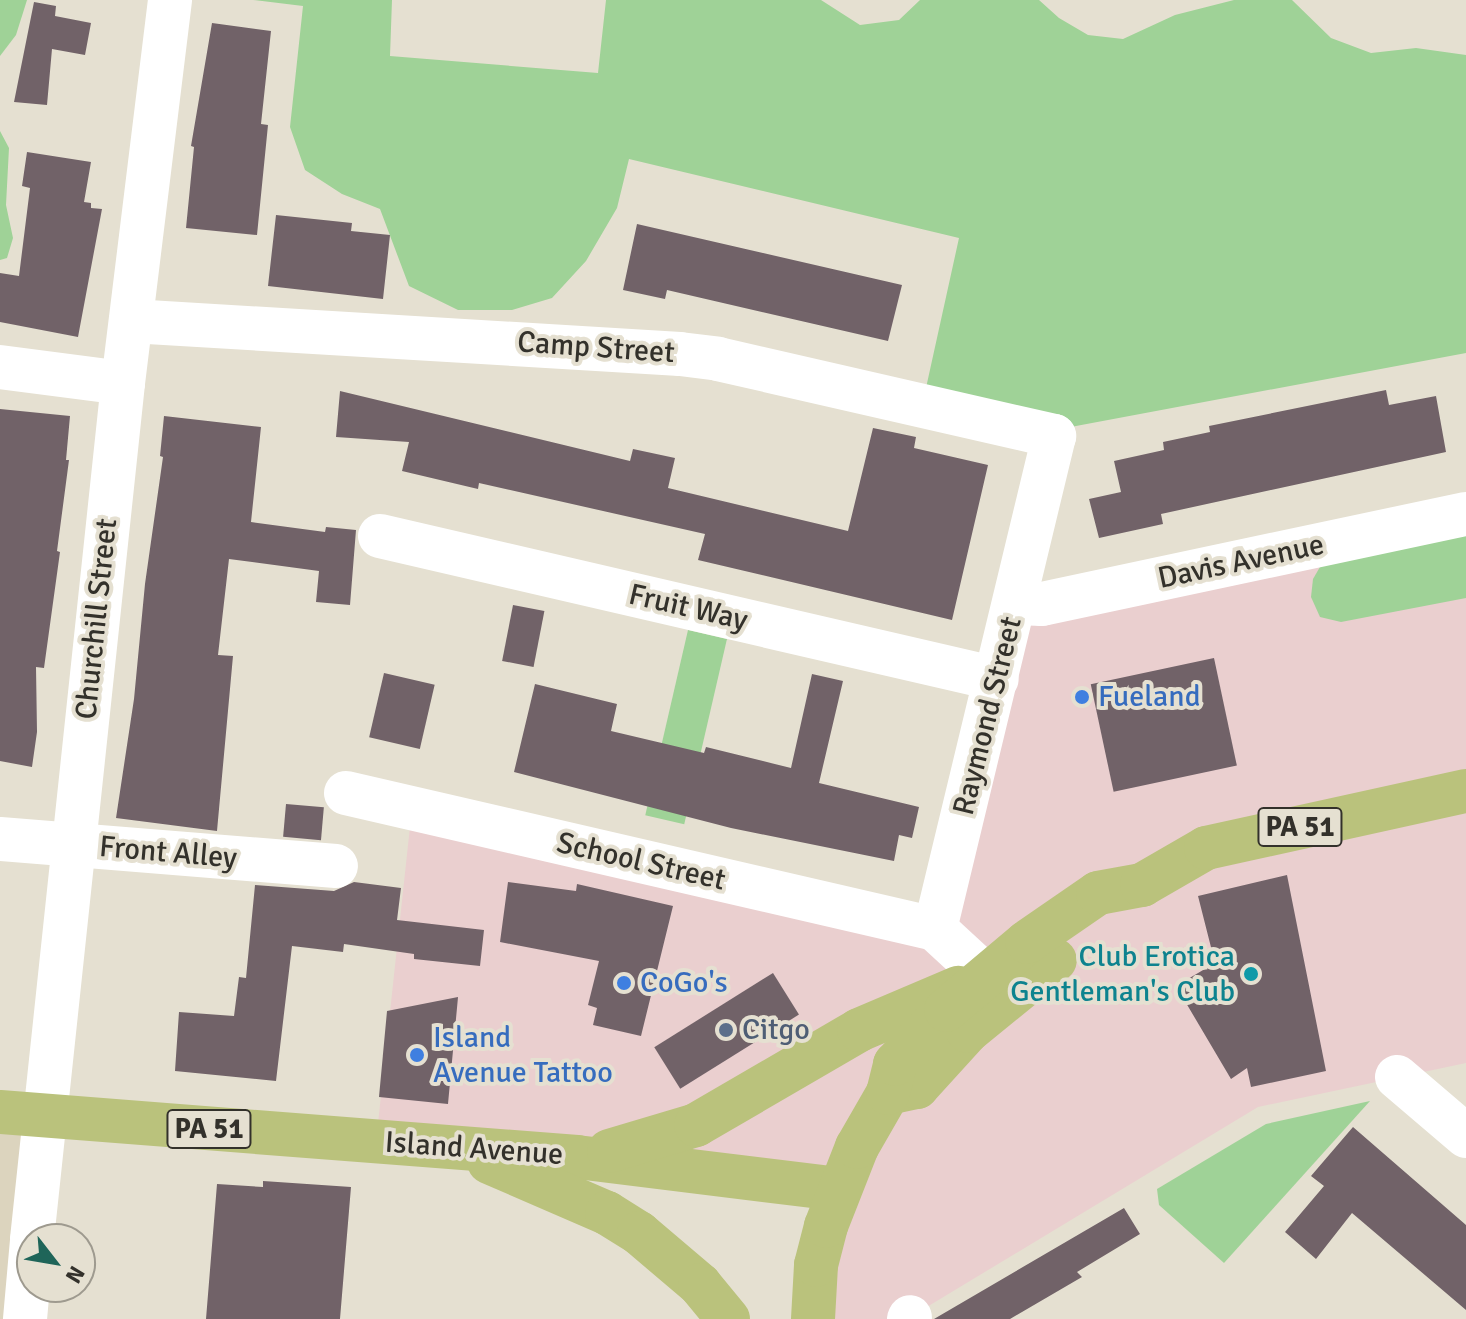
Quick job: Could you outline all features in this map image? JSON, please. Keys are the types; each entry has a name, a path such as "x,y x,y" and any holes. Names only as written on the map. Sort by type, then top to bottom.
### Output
{"main road":[{"name":"PA 51","path":"839,1189 888,1093 895,1064 946,1010 986,976 1098,893 1142,885 1206,848 1466,791"},
{"name":"PA 51","path":"888,1093 917,1087 968,1031 1005,999 1120,915 1142,885"},
{"path":"577,1157 634,1146 696,1125 859,1030 986,976"},
{"name":"Island Avenue","path":"0,1112 577,1157 839,1189"},
{"path":"457,1148 607,1213 673,1260 728,1319"},
{"path":"813,1319 816,1265 839,1189"}],"street":[{"name":"Churchill Street","path":"33,1223 123,383 170,0"},
{"name":"Camp Street","path":"131,321 680,354 718,359 1054,436"},
{"path":"0,367 123,383"},
{"name":"Raymond Street","path":"935,929 1054,436"},
{"name":"Davis Avenue","path":"1016,603 1042,604 1466,514"},
{"name":"Fruit Way","path":"380,536 997,679"},
{"name":"School Street","path":"346,793 935,929"},
{"name":"Front Alley","path":"0,839 336,866"},
{"path":"935,929 986,976"},
{"path":"1397,1077 1466,1136"}],"shaded area":[{"path":"1466,514 1466,1063 1258,1107 907,1319 813,1319 838,1189 376,1142 412,808 935,929 1016,603"},
{"path":"0,1112 43,1115 33,1223 16,1223 16,1303 26,1303 25,1319 0,1319"}],"green space":[{"path":"0,0 27,0 16,35 0,56"},
{"path":"253,0 392,0 390,56 598,73 606,0 821,0 860,25 899,20 920,0 1039,0 1059,18 1088,35 1123,39 1175,15 1234,0 1292,0 1331,38 1371,53 1416,48 1466,55 1466,353 1060,429 924,397 959,238 629,159 617,208 586,261 552,298 512,310 458,310 409,286 380,209 342,194 305,170 290,127 303,6"},
{"path":"0,131 9,148 6,205 13,238 7,258 0,260"},
{"path":"1466,529 1466,598 1341,622 1320,617 1311,597 1313,579 1324,560"},
{"path":"688,630 727,639 684,824 645,815"},
{"path":"1370,1101 1224,1263 1159,1205 1157,1189 1266,1124"}],"building":[{"path":"34,2 56,6 55,16 91,23 85,55 52,49 47,105 14,102"},
{"path":"212,23 271,31 261,124 268,125 257,235 186,228 194,147 191,146"},
{"path":"27,152 91,162 84,202 91,203 91,208 102,209 78,337 0,322 0,273 19,276 30,188 22,186"},
{"path":"276,215 352,223 351,231 390,235 383,299 268,286"},
{"path":"637,224 902,285 888,341 667,290 665,299 623,290"},
{"path":"1386,390 1389,405 1436,396 1446,452 1161,514 1163,524 1099,538 1089,499 1121,492 1114,461 1164,450 1163,442 1210,432 1209,426"},
{"path":"340,391 630,461 633,449 675,458 668,488 848,531 873,428 916,437 914,448 988,465 952,620 698,560 705,534 479,483 478,489 402,471 409,442 336,437"},
{"path":"0,409 70,416 66,460 69,460 57,551 60,552 44,668 36,667 37,732 32,767 0,761"},
{"path":"164,416 261,427 251,522 325,532 326,527 356,530 350,605 316,602 319,571 229,559 218,655 233,656 217,831 116,818 134,699 145,584 163,457 160,456"},
{"path":"513,605 544,611 534,667 502,661"},
{"path":"1214,658 1237,766 1114,792 1091,684"},
{"path":"384,673 435,685 420,749 369,737"},
{"path":"812,674 843,681 819,783 919,807 912,838 899,835 894,861 731,828 514,772 535,684 617,704 611,731 704,753 706,747 791,768"},
{"path":"286,804 324,807 321,840 283,837"},
{"name":"Club Erotica Gentleman's Club","path":"1287,875 1326,1071 1251,1087 1247,1068 1231,1079 1176,986 1215,963 1198,896"},
{"path":"354,882 401,888 397,920 484,930 480,966 414,959 414,954 344,944 343,952 292,946 276,1081 175,1071 179,1012 234,1016 239,977 246,978 255,885 334,891"},
{"path":"508,882 576,891 577,884 673,906 641,1036 593,1025 597,1008 588,1005 599,961 500,942"},
{"name":"Citgo","path":"773,973 799,1015 680,1089 654,1047"},
{"name":"Island Avenue Tattoo","path":"458,997 448,1104 379,1097 387,1011"},
{"path":"1353,1127 1466,1225 1466,1310 1352,1213 1316,1259 1285,1232 1324,1186 1311,1176"},
{"path":"263,1181 351,1187 340,1319 206,1319 217,1184 263,1187"},
{"path":"1124,1208 1140,1234 1077,1272 1082,1277 1010,1319 934,1319"}],"place":[{"name":"Fueland","path":"1082,697"},
{"name":"Club Erotica Gentleman's Club","path":"1251,974"},
{"name":"CoGo's","path":"624,983"},
{"name":"Citgo","path":"726,1030"},
{"name":"Island Avenue Tattoo","path":"417,1055"}]}
